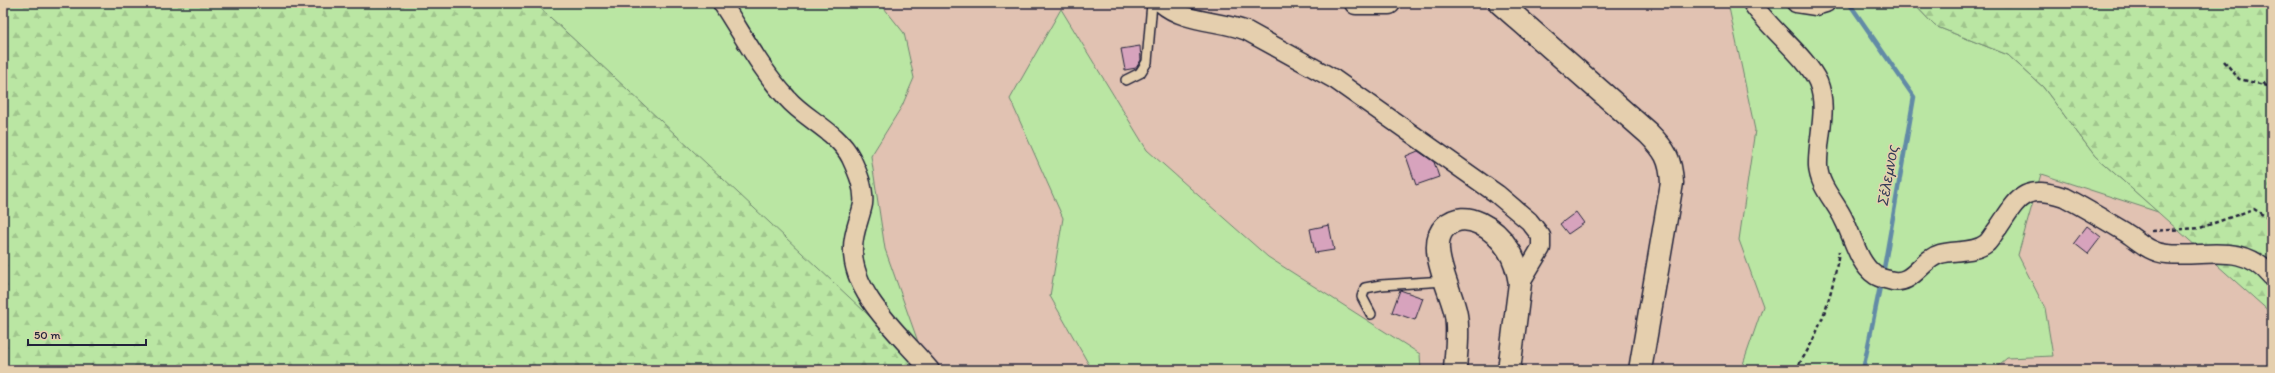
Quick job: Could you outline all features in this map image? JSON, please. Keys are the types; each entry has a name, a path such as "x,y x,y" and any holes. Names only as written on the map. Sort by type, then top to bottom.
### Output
{"main road":[{"path":"1356,3 1389,3"},
{"path":"1500,3 1648,133 1663,148 1668,159 1671,168 1672,183 1640,370"},
{"path":"1455,370 1458,327 1456,314 1445,281 1438,250 1439,239 1445,227 1455,221 1465,219 1485,225 1508,247 1518,271 1520,283 1508,370"}],"street":[{"path":"722,3 761,64 786,98 841,144 851,158 862,190 863,204 852,249 863,290 876,308 930,370"},
{"path":"1161,3 1180,15 1236,27 1247,31 1334,79 1497,194 1529,221 1541,236 1541,248 1520,283"},
{"path":"1752,3 1762,18 1810,70 1817,81 1823,97 1818,167 1824,186 1844,219 1861,257 1875,275 1894,282 1902,281 1939,254 1981,247 1988,242 2017,200 2030,192 2054,193 2064,197 2126,233 2151,250 2159,253 2227,253 2240,255 2257,263 2272,277"},
{"path":"1796,3 1816,6 1826,3"}],"lane":[{"path":"1126,80 1140,73 1147,62 1152,3"},
{"path":"1371,314 1362,297 1365,288 1381,285 1445,281"}],"path":[{"path":"2224,60 2239,79 2272,87"},
{"path":"2261,84 2272,77"},
{"path":"2126,233 2200,228 2254,210 2272,221"},
{"path":"1795,370 1810,348 1835,280 1840,249"}],"green space":[{"path":"3,3 535,3 927,370 3,370"},
{"path":"535,3 880,3 904,33 914,78 902,106 871,156 885,249 928,370 846,296"},
{"path":"1728,3 1913,3 1935,26 2008,55 2043,87 2095,156 2158,212 2041,174 2018,255 2045,308 2053,356 2007,358 1993,370 1741,370 1763,306 1739,240 1755,130"},
{"path":"1913,3 2272,3 2272,314 2095,156 2043,87 2008,55 1935,26"},
{"path":"1061,9 1147,150 1268,257 1420,354 1421,370 1092,370 1050,296 1063,218 1010,99"}],"building":[{"path":"1140,46 1141,60 1136,68 1125,70 1121,49"},
{"path":"1418,151 1434,162 1439,177 1416,185 1406,156"},
{"path":"1576,212 1584,223 1568,234 1560,224"},
{"path":"1329,225 1334,250 1315,253 1310,229"},
{"path":"2087,226 2101,237 2088,254 2074,243"},
{"path":"1400,290 1423,298 1415,320 1392,312"}],"waterway":[{"name":"Σέλεμνος","path":"1849,3 1914,97 1883,274"},
{"name":"Σέλεμνος","path":"1863,370 1881,282"}]}
